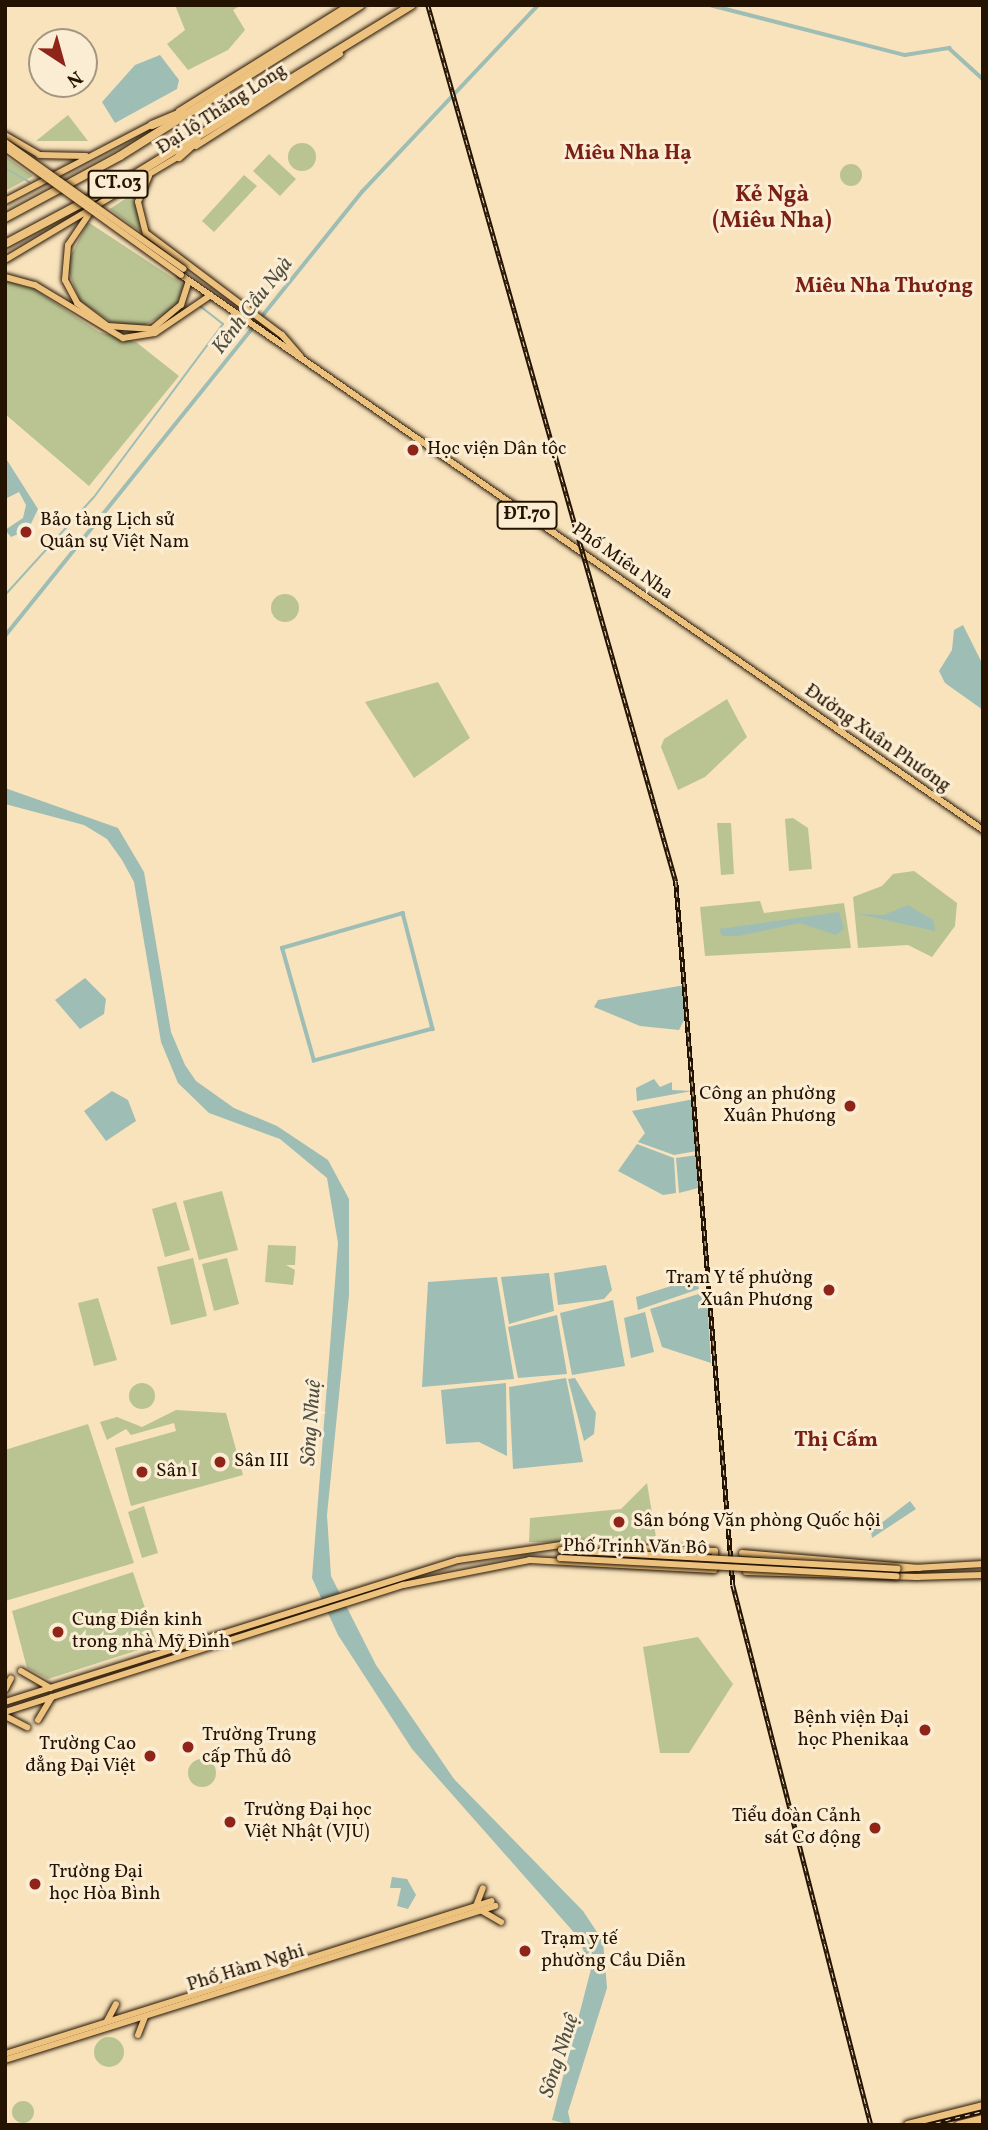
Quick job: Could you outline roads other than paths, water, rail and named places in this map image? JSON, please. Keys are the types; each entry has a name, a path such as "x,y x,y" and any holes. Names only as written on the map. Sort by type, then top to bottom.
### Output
{"highway":[{"name":"CT.03","path":"5,218 214,98 361,5"},
{"name":"CT.03","path":"5,244 228,118 414,5"},
{"path":"152,125 214,98"},
{"path":"179,157 228,118"},
{"path":"908,2125 983,2106"},
{"path":"959,2125 983,2119"}],"main road":[{"name":"Đại lộ Thăng Long","path":"5,201 152,125 349,5"},
{"name":"Đại lộ Thăng Long","path":"5,260 149,176 414,5"},
{"path":"5,135 60,159 98,153"},
{"name":"ĐT.70","path":"5,142 189,277 210,297"},
{"name":"ĐT.70","path":"5,148 189,277"},
{"path":"149,176 138,202 141,225 189,277 188,307"},
{"path":"90,212 64,257 65,280 86,310 118,329 152,329 181,306 189,277"},
{"path":"5,277 35,285 123,338 155,333 188,307 210,297"},
{"name":"Phố Miêu Nha","path":"189,277 282,335 300,356"},
{"name":"Phố Miêu Nha","path":"210,297 275,343 300,356 754,674"},
{"name":"Đường Xuân Phương","path":"754,674 983,830"},
{"name":"Phố Trịnh Văn Bô","path":"536,1549 561,1554"},
{"name":"Phố Trịnh Văn Bô","path":"5,1702 435,1566 536,1549 715,1551 715,1570 528,1560"},
{"path":"742,1553 919,1568"},
{"path":"561,1554 897,1572 918,1577"},
{"name":"Phố Trịnh Văn Bô","path":"5,1714 323,1611 462,1570 561,1554"},
{"path":"897,1572 983,1564"},
{"path":"746,1572 918,1577 983,1575"},
{"path":"168,1651 171,1660"},
{"path":"21,1671 50,1688"},
{"path":"5,1690 11,1678"},
{"path":"38,1720 52,1697"},
{"path":"5,1714 27,1727"},
{"path":"483,1888 479,1908 501,1922"},
{"name":"Phố Hàm Nghi","path":"5,2060 494,1903"},
{"name":"Phố Hàm Nghi","path":"5,2054 479,1908"},
{"path":"107,2021 116,2004"},
{"path":"138,2035 145,2017"}],"water":[{"path":"160,55 179,80 177,89 115,123 102,102 135,65"},
{"path":"5,457 38,509 28,530 11,537 5,530 23,518 26,505 19,492 5,499"},
{"path":"963,625 983,665 983,710 945,683 939,671 952,650 954,630"},
{"path":"5,788 118,828 144,872 171,1032 185,1065 196,1081 234,1108 277,1126 328,1160 349,1199 349,1295 327,1515 331,1576 376,1665 454,1779 583,1911 603,1941 607,1988 568,2112 571,2125 552,2120 591,1969 578,1937 412,1749 338,1635 312,1578 338,1243 327,1178 280,1139 209,1113 178,1083 161,1042 134,882 122,860 107,839 84,825 5,804"},
{"path":"908,905 933,920 935,931 858,914 884,915"},
{"path":"839,912 844,929 836,935 800,923 739,936 722,936 719,929"},
{"path":"85,978 106,999 104,1014 80,1029 55,1000"},
{"path":"685,985 687,1014 679,1030 640,1026 594,1007 598,1000"},
{"path":"654,1079 660,1087 672,1082 672,1090 692,1091 637,1101 636,1088"},
{"path":"112,1091 128,1100 136,1121 106,1141 84,1111"},
{"path":"694,1099 697,1151 674,1155 638,1142 645,1133 632,1111"},
{"path":"637,1144 674,1158 676,1193 663,1195 618,1171"},
{"path":"697,1155 698,1188 679,1193 676,1158"},
{"path":"606,1265 612,1290 604,1299 558,1305 554,1273"},
{"path":"549,1273 554,1311 509,1324 501,1277"},
{"path":"497,1277 514,1379 422,1387 428,1282"},
{"path":"697,1278 699,1289 638,1310 636,1297"},
{"path":"705,1292 711,1363 662,1347 650,1309"},
{"path":"613,1300 625,1366 572,1375 560,1313"},
{"path":"645,1312 654,1352 631,1358 624,1318"},
{"path":"557,1315 567,1374 518,1378 508,1327"},
{"path":"566,1378 583,1462 513,1469 509,1387"},
{"path":"575,1378 596,1413 594,1434 584,1441 568,1379"},
{"path":"506,1383 507,1456 479,1442 446,1444 441,1390"},
{"path":"910,1501 916,1509 872,1538 871,1531"},
{"path":"392,1877 407,1879 416,1895 408,1909 397,1906 401,1888 390,1888"}],"waterway":[{"name":"Kênh Cầu Ngà","path":"5,636 362,192 538,5"},
{"name":"Kênh Cầu Ngà","path":"710,5 905,55 949,48 983,79"},
{"path":"5,168 29,182"},
{"path":"5,595 94,497 223,324 200,306"},
{"path":"403,913 433,1029 314,1061 282,948 403,913"}],"railway":[{"path":"428,5 676,882 733,1585 871,2125"},
{"path":"926,2125 983,2111"}],"place":[{"name":"Học viện Dân tộc","path":"413,450"},
{"name":"Bảo tàng Lịch sử Quân sự Việt Nam","path":"26,532"},
{"name":"Công an phường Xuân Phương","path":"850,1106"},
{"name":"Trạm Y tế phường Xuân Phương","path":"829,1290"},
{"name":"Sân III","path":"220,1462"},
{"name":"Sân I","path":"142,1472"},
{"name":"Sân bóng Văn phòng Quốc hội","path":"619,1522"},
{"name":"Cung Điền kinh trong nhà Mỹ Đình","path":"58,1632"},
{"name":"Bệnh viện Đại học Phenikaa","path":"925,1730"},
{"name":"Trường Trung cấp Thủ đô","path":"188,1747"},
{"name":"Trường Cao đẳng Đại Việt","path":"150,1756"},
{"name":"Trường Đại học Việt Nhật (VJU)","path":"230,1822"},
{"name":"Tiểu đoàn Cảnh sát Cơ động","path":"875,1828"},
{"name":"Trường Đại học Hòa Bình","path":"35,1884"},
{"name":"Trạm y tế phường Cầu Diễn","path":"525,1951"}],"district":[{"name":"Miêu Nha Hạ","path":"628,154"},
{"name":"Kẻ Ngà (Miêu Nha)","path":"772,208"},
{"name":"Miêu Nha Thượng","path":"884,287"},
{"name":"Thị Cấm","path":"836,1441"}],"water label":[{"name":"Sông Nhuệ","path":"312,1423"},
{"name":"Sông Nhuệ","path":"560,2056"}]}
